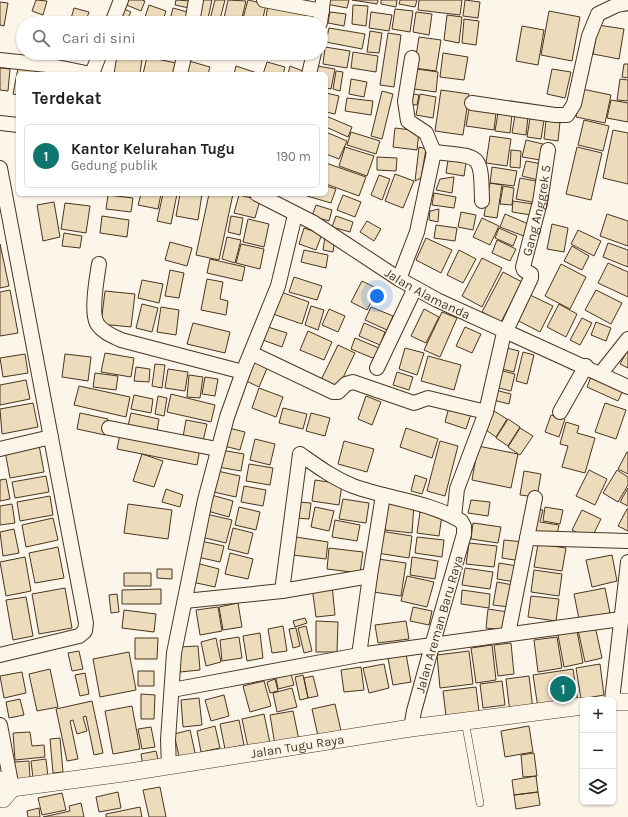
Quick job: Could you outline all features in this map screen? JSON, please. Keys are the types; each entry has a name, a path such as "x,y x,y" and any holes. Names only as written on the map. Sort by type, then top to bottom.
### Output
{"street":[{"path":"115,16 121,0"},
{"path":"193,16 196,0"},
{"path":"264,0 322,11"},
{"path":"472,103 555,115 567,115 574,104 589,36 598,14 617,5 628,3"},
{"path":"399,279 417,232 434,152 426,133 408,122 405,100 412,58"},
{"path":"0,60 40,64 82,72"},
{"path":"93,72 97,60"},
{"path":"180,72 183,60"},
{"path":"309,72 312,60"},
{"path":"0,123 16,125"},
{"name":"Gang Anggrek 5","path":"505,331 531,278 531,274 524,270 523,267 540,202 548,150"},
{"path":"434,152 468,156 475,159 480,165 482,201"},
{"path":"0,168 86,623 85,631 79,636 69,640 0,654"},
{"name":"Jalan Alamanda","path":"263,196 295,215 314,223 415,288 505,331 604,374 628,387"},
{"path":"170,766 168,740 174,653 192,558 217,449 243,372 278,286 295,215"},
{"path":"99,264 94,312 97,324 106,333 121,340 243,372"},
{"path":"377,368 415,288"},
{"name":"Jalan Areman Baru Raya","path":"411,728 414,711 464,534 464,526 457,519 457,489 486,412 505,331"},
{"path":"604,374 628,338"},
{"path":"251,353 332,392 338,392 346,384 353,382 414,403 428,398 486,412"},
{"path":"560,412 586,366"},
{"path":"109,428 217,449"},
{"path":"0,449 51,437"},
{"path":"282,592 300,454 334,478 383,495 428,506 457,519"},
{"path":"360,655 370,576 383,495"},
{"path":"508,634 535,498"},
{"path":"527,538 628,541"},
{"path":"613,697 628,562"},
{"path":"185,601 282,592 370,576"},
{"path":"172,690 360,655 621,619"},
{"path":"616,701 628,702"},
{"name":"Jalan Tugu Raya","path":"6,784 170,766 465,720 580,706"},
{"path":"0,725 6,784 3,799 0,800"}],"lane":[{"path":"465,720 480,803"}],"building":[{"path":"36,0 47,1 43,15 32,11"},
{"path":"125,0 145,1 141,11 124,4"},
{"path":"176,0 191,1 189,8 175,5"},
{"path":"201,0 212,0 209,16 197,16"},
{"path":"215,0 225,0 221,16 211,16"},
{"path":"228,0 246,1 242,16 224,16"},
{"path":"248,0 266,4 263,16 244,16"},
{"path":"327,0 349,0 347,8 326,4"},
{"path":"352,0 378,0 377,4"},
{"path":"381,0 397,0 396,7 381,4"},
{"path":"400,0 417,0 415,7 399,4"},
{"path":"419,0 462,0 460,15 418,10"},
{"path":"465,0 480,2 478,18 463,16"},
{"path":"0,2 8,3 4,26 0,25"},
{"path":"149,5 166,11 164,16 145,16"},
{"path":"268,5 318,13 317,16 266,16"},
{"path":"353,5 368,6 366,26 352,24"},
{"path":"74,8 89,12 88,16 72,16"},
{"path":"122,8 131,12 129,16 119,16"},
{"path":"173,8 191,13 190,16 171,16"},
{"path":"395,9 413,11 410,32 392,29"},
{"path":"549,11 580,17 572,61 541,55"},
{"path":"330,12 346,14 344,26 328,23"},
{"path":"371,12 392,15 389,31 369,28"},
{"path":"416,12 432,14 429,35 413,32"},
{"path":"447,15 462,17 459,43 444,40"},
{"path":"464,19 479,21 476,45 462,43"},
{"path":"598,25 624,29 619,59 593,54"},
{"path":"522,26 544,30 538,65 516,61"},
{"path":"329,28 365,34 362,49 328,42"},
{"path":"370,31 382,33 379,53 367,52"},
{"path":"388,33 401,35 394,87 380,85"},
{"path":"419,37 441,40 436,71 414,68"},
{"path":"328,47 350,51 347,68 323,64 323,60 328,60"},
{"path":"353,52 378,56 376,72 351,68"},
{"path":"443,53 468,57 464,80 440,77"},
{"path":"116,60 142,60 140,72 114,72"},
{"path":"146,60 162,60 176,63 174,72 143,72"},
{"path":"189,61 210,67 209,72 186,72"},
{"path":"267,62 285,67 284,72 264,72"},
{"path":"19,63 44,67 43,72 17,72"},
{"path":"624,64 628,64 628,78 622,77"},
{"path":"236,66 254,72 234,72"},
{"path":"290,66 305,72 288,72"},
{"path":"317,66 335,69 331,89 328,88 328,72 316,72"},
{"path":"0,68 10,69 8,91 0,90"},
{"path":"417,69 438,72 436,92 414,89"},
{"path":"552,69 571,72 565,98 547,94"},
{"path":"336,71 343,72 340,91 333,89"},
{"path":"16,78 16,95 13,94"},
{"path":"351,79 367,82 364,97 349,94"},
{"path":"620,79 628,80 628,101 617,100"},
{"path":"582,89 611,95 605,123 576,117"},
{"path":"441,90 469,94 463,135 435,131"},
{"path":"382,91 393,94 382,139 371,136"},
{"path":"328,93 339,96 335,114 328,112"},
{"path":"408,93 419,95 417,105 406,104"},
{"path":"420,94 436,97 433,118 416,115"},
{"path":"347,98 373,101 371,115 345,111"},
{"path":"611,100 628,103 628,122 607,118"},
{"path":"469,109 496,113 494,130 466,126"},
{"path":"498,113 512,115 510,133 495,131"},
{"path":"515,115 528,117 526,135 512,133"},
{"path":"328,117 352,127 348,137 328,128"},
{"path":"530,118 544,120 541,139 527,137"},
{"path":"546,120 560,122 558,141 544,139"},
{"path":"584,120 609,126 603,151 578,145"},
{"path":"395,128 419,131 417,150 393,147"},
{"path":"613,130 628,133 628,184 603,178"},
{"path":"351,132 380,141 376,154 347,145"},
{"path":"328,133 347,141 339,159 328,155"},
{"path":"490,136 511,139 507,166 486,163"},
{"path":"526,140 543,144 540,160 522,157"},
{"path":"345,147 374,156 367,176 339,166"},
{"path":"419,147 426,149 421,178 415,181"},
{"path":"577,147 602,153 591,200 566,194"},
{"path":"511,150 521,151 520,168 510,167"},
{"path":"377,157 397,158 396,171 377,170"},
{"path":"448,160 466,163 464,176 446,173"},
{"path":"526,161 542,164 538,180 522,176"},
{"path":"328,164 366,177 359,196 328,185"},
{"path":"492,167 517,171 514,186 490,183"},
{"path":"395,174 414,181 403,208 385,201"},
{"path":"379,175 390,179 382,200 371,195"},
{"path":"454,177 452,193 436,190 440,179"},
{"path":"520,178 541,182 537,203 516,199"},
{"path":"490,183 502,185 497,218 484,216"},
{"path":"503,186 514,188 512,205 500,204"},
{"path":"328,187 336,189 331,203 307,196 328,196"},
{"path":"434,193 456,197 454,208 432,205"},
{"path":"343,195 361,202 355,217 337,210"},
{"path":"108,196 133,198 131,212 106,209"},
{"path":"140,196 161,196 158,209 138,205"},
{"path":"163,196 177,196 171,224 157,221"},
{"path":"180,196 202,196 198,220 176,216"},
{"path":"209,196 233,196 219,260 196,255"},
{"path":"239,196 260,200 255,218 234,213"},
{"path":"513,201 533,204 531,215 512,212"},
{"path":"54,202 60,237 43,241 37,205"},
{"path":"65,203 90,206 86,233 61,229"},
{"path":"316,205 332,210 329,221 312,216"},
{"path":"439,209 438,222 429,220 430,211"},
{"path":"461,212 476,215 473,230 458,227"},
{"path":"505,214 533,226 529,238 500,227"},
{"path":"607,214 628,221 628,246 600,236"},
{"path":"102,216 129,220 127,237 100,233"},
{"path":"231,216 243,218 240,235 228,232"},
{"path":"336,216 353,222 350,232 332,227"},
{"path":"482,218 499,226 490,245 473,237"},
{"path":"248,219 269,224 264,247 243,242"},
{"path":"367,221 381,229 374,241 360,232"},
{"path":"552,224 568,228 564,252 547,249"},
{"path":"436,225 457,228 455,241 434,238"},
{"path":"304,228 322,234 316,250 299,244"},
{"path":"499,228 517,236 513,246 495,238"},
{"path":"578,230 601,241 594,256 571,244"},
{"path":"64,233 82,236 80,248 62,246"},
{"path":"227,237 241,240 235,263 222,259"},
{"path":"325,237 335,239 333,252 323,250"},
{"path":"426,238 452,250 441,273 416,260"},
{"path":"497,240 516,249 510,261 492,253"},
{"path":"170,242 192,248 187,266 165,260"},
{"path":"608,243 628,250 628,267 603,257"},
{"path":"0,244 9,286 0,288"},
{"path":"241,244 264,249 260,269 236,263"},
{"path":"572,246 589,256 582,270 564,261"},
{"path":"304,250 328,255 326,268 301,262"},
{"path":"459,250 476,259 463,283 447,275"},
{"path":"482,258 502,268 482,307 462,296"},
{"path":"210,259 245,267 242,281 207,273"},
{"path":"608,263 628,272 628,297 598,283"},
{"path":"561,264 586,277 570,309 545,296"},
{"path":"170,270 184,273 179,298 165,296"},
{"path":"503,272 522,282 501,322 482,312"},
{"path":"294,277 322,286 317,300 289,292"},
{"path":"207,279 223,282 220,299 228,301 226,315 201,310"},
{"path":"142,280 163,284 159,303 138,298"},
{"path":"362,281 378,289 367,310 351,302"},
{"path":"10,290 18,333 0,336 0,292"},
{"path":"596,290 622,303 611,324 585,310"},
{"path":"105,291 135,294 131,327 101,324"},
{"path":"281,292 309,302 302,324 273,314"},
{"path":"528,294 553,306 540,332 515,319"},
{"path":"142,304 158,308 152,332 136,328"},
{"path":"559,304 577,314 566,337 547,327"},
{"path":"311,306 324,310 318,330 305,325"},
{"path":"161,307 179,310 176,335 157,332"},
{"path":"371,307 393,316 387,330 365,320"},
{"path":"329,309 345,316 338,332 322,325"},
{"path":"424,309 439,317 426,343 411,336"},
{"path":"442,312 457,318 440,357 424,350"},
{"path":"582,318 592,323 580,345 570,340"},
{"path":"596,322 611,328 606,341 591,335"},
{"path":"193,323 230,332 225,353 187,344"},
{"path":"364,323 385,332 380,345 359,336"},
{"path":"268,327 287,333 282,347 263,340"},
{"path":"465,327 481,334 472,353 456,346"},
{"path":"308,331 332,342 324,360 300,350"},
{"path":"355,338 379,348 375,359 351,349"},
{"path":"338,345 355,353 338,388 321,380"},
{"path":"503,347 519,351 514,372 498,368"},
{"path":"405,348 424,353 417,375 399,369"},
{"path":"628,350 628,368 620,364"},
{"path":"523,352 534,355 527,384 516,381"},
{"path":"105,353 134,358 131,377 101,372"},
{"path":"25,354 28,373 3,377 0,358"},
{"path":"65,354 91,357 88,381 62,377"},
{"path":"428,356 461,365 454,390 421,381"},
{"path":"252,358 268,366 259,387 242,379"},
{"path":"155,364 165,365 162,388 152,386"},
{"path":"136,367 150,369 149,382 134,381"},
{"path":"168,369 188,372 185,391 165,388"},
{"path":"499,370 515,374 511,391 495,387"},
{"path":"397,372 413,377 409,390 393,385"},
{"path":"95,373 118,376 116,390 93,387"},
{"path":"592,374 624,388 618,401 587,387"},
{"path":"189,375 203,377 200,398 187,397"},
{"path":"205,377 218,379 215,396 202,394"},
{"path":"26,380 30,399 0,405 0,385"},
{"path":"79,386 130,397 126,417 74,405"},
{"path":"259,388 283,397 276,417 252,408"},
{"path":"495,390 511,394 509,404 493,400"},
{"path":"171,394 215,405 211,422 167,412"},
{"path":"134,395 153,399 151,413 131,409"},
{"path":"158,396 167,398 164,416 155,414"},
{"path":"366,396 381,402 372,425 358,419"},
{"path":"33,403 38,427 2,434 0,409"},
{"path":"605,403 626,410 616,439 595,432"},
{"path":"449,407 471,414 466,429 445,422"},
{"path":"283,408 307,414 303,429 279,423"},
{"path":"494,411 507,419 496,437 483,428"},
{"path":"80,413 108,419 105,435 77,429"},
{"path":"131,413 159,419 157,431 128,426"},
{"path":"311,413 330,418 325,436 306,431"},
{"path":"551,415 565,419 559,437 545,432"},
{"path":"508,419 520,427 508,446 496,438"},
{"path":"186,420 207,424 203,441 183,437"},
{"path":"566,422 579,426 577,433 595,438 585,473 562,467 568,446 560,444"},
{"path":"225,427 245,432 240,450 220,445"},
{"path":"406,428 438,439 432,458 400,447"},
{"path":"520,428 533,436 520,455 508,447"},
{"path":"120,434 200,449 197,465 117,449"},
{"path":"255,439 275,444 270,465 250,460"},
{"path":"344,441 374,449 367,472 338,464"},
{"path":"440,441 458,446 445,496 427,491"},
{"path":"39,445 44,472 10,478 5,451"},
{"path":"478,446 518,454 511,488 472,480"},
{"path":"221,450 244,454 241,471 218,467"},
{"path":"628,452 628,474 618,469"},
{"path":"142,454 163,461 154,487 133,481"},
{"path":"249,464 273,468 270,485 246,481"},
{"path":"213,470 240,476 236,497 209,491"},
{"path":"589,470 607,479 595,505 576,496"},
{"path":"617,470 628,477 628,485 618,502 603,493"},
{"path":"524,471 541,474 537,497 520,495"},
{"path":"415,475 427,479 422,494 411,491"},
{"path":"46,476 49,492 15,498 12,482"},
{"path":"6,479 10,499 0,501 0,480"},
{"path":"315,480 342,484 339,505 312,501"},
{"path":"244,486 266,490 263,506 241,502"},
{"path":"628,488 628,506 620,502"},
{"path":"166,489 183,495 180,507 162,502"},
{"path":"208,494 233,501 229,517 204,510"},
{"path":"50,496 53,515 20,521 17,502"},
{"path":"343,499 369,503 366,523 339,519"},
{"path":"471,500 490,502 488,516 468,513"},
{"path":"298,502 311,503 309,519 296,518"},
{"path":"387,502 414,504 412,533 385,530"},
{"path":"12,504 15,523 0,525 0,506"},
{"path":"128,504 172,510 168,539 124,533"},
{"path":"239,507 260,512 256,530 235,525"},
{"path":"315,507 334,511 329,531 311,527"},
{"path":"545,507 563,510 560,524 543,521"},
{"path":"536,509 543,510 540,522 559,525 557,535 532,531"},
{"path":"628,509 628,531 618,526"},
{"path":"582,510 601,519 591,539 572,530"},
{"path":"420,512 442,515 439,536 417,533"},
{"path":"202,513 232,520 226,543 197,536"},
{"path":"53,518 58,540 26,547 22,525"},
{"path":"335,520 360,525 357,541 332,537"},
{"path":"473,523 501,527 498,543 471,539"},
{"path":"233,528 253,533 248,554 228,549"},
{"path":"14,529 19,553 3,556 0,532"},
{"path":"380,531 412,536 409,558 377,553"},
{"path":"296,537 328,542 326,559 293,555"},
{"path":"417,537 444,540 442,557 415,553"},
{"path":"504,540 524,542 521,561 502,558"},
{"path":"201,541 224,546 220,562 197,557"},
{"path":"469,543 497,546 494,567 466,564"},
{"path":"538,544 566,548 562,571 534,567"},
{"path":"58,547 64,578 35,583 29,553"},
{"path":"329,548 363,552 360,573 327,569"},
{"path":"230,553 253,559 248,579 225,574"},
{"path":"612,555 617,581 592,587 586,560"},
{"path":"25,557 31,591 6,596 0,562"},
{"path":"412,557 438,561 435,579 410,575"},
{"path":"378,559 406,563 401,596 373,592"},
{"path":"196,563 219,569 215,587 192,582"},
{"path":"499,563 517,566 515,582 497,579"},
{"path":"465,568 493,572 490,589 462,585"},
{"path":"157,569 172,569 172,579 157,578"},
{"path":"534,570 562,574 559,596 531,592"},
{"path":"124,573 151,573 151,586 124,586"},
{"path":"407,576 434,582 427,607 401,601"},
{"path":"497,582 513,585 509,607 493,605"},
{"path":"332,585 335,615 316,617 312,587"},
{"path":"65,588 72,628 39,634 32,594"},
{"path":"605,588 610,613 579,619 574,594"},
{"path":"161,589 161,604 122,604 122,590"},
{"path":"462,590 490,594 489,608 461,604"},
{"path":"117,594 119,612 111,613 109,595"},
{"path":"531,596 559,599 556,621 528,617"},
{"path":"26,597 33,636 13,640 6,600"},
{"path":"238,603 242,627 223,630 219,607"},
{"path":"218,607 222,631 200,635 196,610"},
{"path":"413,607 432,611 429,625 410,621"},
{"path":"488,609 508,612 505,630 486,628"},
{"path":"124,610 156,614 154,632 122,628"},
{"path":"305,618 307,623 295,627 293,621"},
{"path":"316,621 338,622 337,652 316,652"},
{"path":"406,621 409,639 378,643 375,625"},
{"path":"283,626 287,651 272,653 268,629"},
{"path":"306,626 312,651 304,653 298,628"},
{"path":"595,626 602,658 585,662 578,630"},
{"path":"296,628 300,646 293,648 289,629"},
{"path":"577,631 583,663 564,667 558,635"},
{"path":"260,633 263,658 247,661 243,636"},
{"path":"239,637 242,658 222,661 220,640"},
{"path":"557,637 562,668 538,672 534,640"},
{"path":"135,638 158,638 157,659 135,659"},
{"path":"216,638 221,662 206,666 201,642"},
{"path":"511,643 514,674 498,676 494,645"},
{"path":"492,645 496,680 476,683 471,648"},
{"path":"198,646 200,670 180,672 178,647"},
{"path":"79,651 83,669 72,671 68,653"},
{"path":"469,651 473,684 440,688 437,655"},
{"path":"129,652 136,690 100,697 93,659"},
{"path":"406,654 411,682 393,685 388,658"},
{"path":"384,664 389,688 369,693 363,668"},
{"path":"600,664 604,695 581,697 576,668"},
{"path":"361,667 364,690 344,692 341,670"},
{"path":"50,669 58,707 37,711 29,674"},
{"path":"573,669 578,702 538,708 533,675"},
{"path":"138,671 154,671 154,686 138,686"},
{"path":"22,672 26,693 4,698 0,676"},
{"path":"85,673 89,694 80,696 75,675"},
{"path":"291,674 294,685 278,689 276,678"},
{"path":"303,675 308,698 300,700 295,677"},
{"path":"313,676 318,696 308,698 304,678"},
{"path":"529,676 533,710 510,713 506,679"},
{"path":"275,679 278,691 270,693 267,682"},
{"path":"264,681 271,706 250,712 243,686"},
{"path":"502,681 505,705 483,708 480,684"},
{"path":"476,687 479,712 446,716 443,691"},
{"path":"292,688 297,707 277,712 273,693"},
{"path":"141,694 155,695 154,719 141,719"},
{"path":"224,695 229,716 211,721 205,700"},
{"path":"199,698 202,725 183,727 181,700"},
{"path":"20,699 24,715 9,718 6,702"},
{"path":"92,701 103,753 94,755 86,716 83,717 87,731 77,734 73,720 70,721 78,759 67,761 56,709"},
{"path":"335,704 341,731 318,736 312,709"},
{"path":"132,706 140,749 113,754 105,711"},
{"path":"293,711 299,740 275,745 270,715"},
{"path":"264,714 271,748 249,752 242,719"},
{"path":"239,720 244,745 225,749 220,724"},
{"path":"215,726 220,748 201,752 197,731"},
{"path":"529,726 533,752 505,757 501,731"},
{"path":"151,727 155,747 142,749 138,729"},
{"path":"190,730 196,757 180,761 174,734"},
{"path":"30,732 32,746 44,745 45,757 15,760 13,733"},
{"path":"60,738 63,772 53,773 50,739"},
{"path":"156,751 159,763 143,766 141,754"},
{"path":"534,753 537,776 523,777 521,755"},
{"path":"46,759 48,777 33,778 31,761"},
{"path":"29,761 30,778 15,780 13,762"},
{"path":"536,776 538,792 514,795 512,780"},
{"path":"160,787 166,817 149,817 143,790"},
{"path":"118,792 121,808 99,812 96,797"},
{"path":"538,792 540,805 516,809 514,795"},
{"path":"62,793 66,810 42,815 38,798"},
{"path":"81,803 84,817 43,817 70,811 69,806"},
{"path":"140,807 142,817 106,817 106,814"},
{"path":"39,808 40,817 28,817 27,811"}],"place":[{"name":"Kantor Kelurahan Tugu","path":"563,689"}]}
